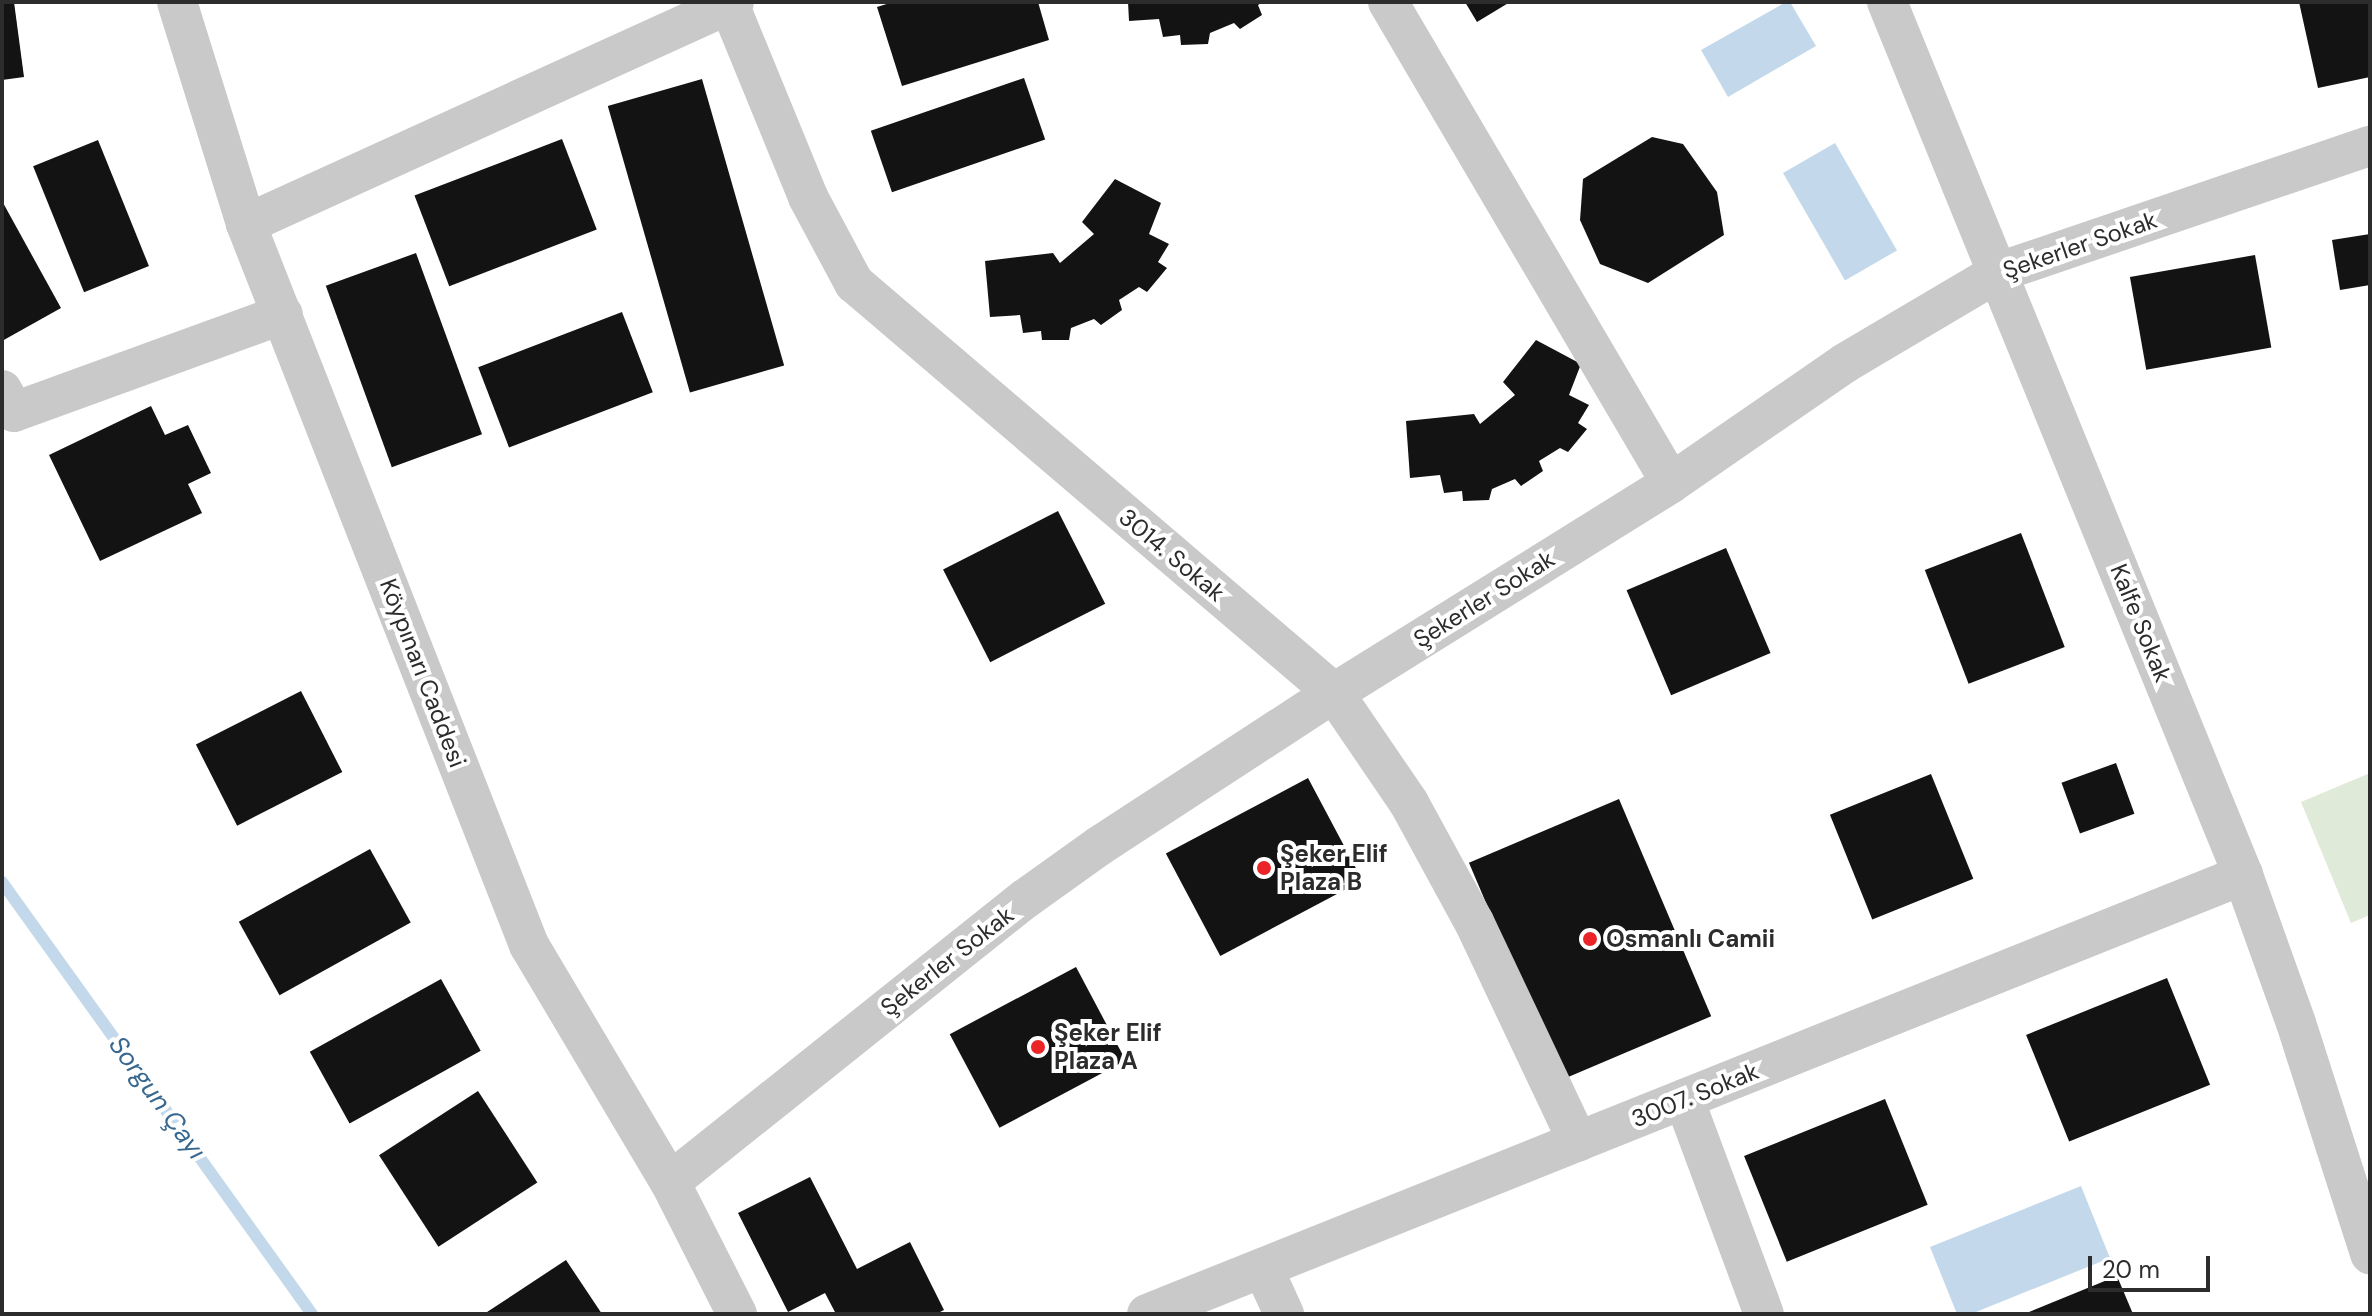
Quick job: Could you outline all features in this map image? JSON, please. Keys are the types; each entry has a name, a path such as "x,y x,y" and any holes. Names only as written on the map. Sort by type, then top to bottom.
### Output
{"street":[{"name":"Köypınarı Caddesi","path":"177,2 246,224 529,945 670,1182 737,1314"},
{"path":"1388,2 1671,483"},
{"name":"Kalfe Sokak","path":"1887,2 2243,875 2296,1023 2370,1254"},
{"path":"246,224 731,3"},
{"name":"3014. Sokak","path":"731,3 808,197 854,283 1334,693 1409,803 1474,922 1578,1142"},
{"name":"Şekerler Sokak","path":"670,1182 1025,899 1099,846 1334,693 1671,483 1845,363 1999,272 2370,146"},
{"path":"2,390 14,412 283,314"},
{"name":"3007. Sokak","path":"1147,1314 2243,875"},
{"path":"1684,1099 1764,1314"},
{"path":"1263,1268 1284,1314"}],"green space":[{"path":"2370,773 2370,915 2351,923 2301,802"}],"water":[{"path":"1790,2 1816,46 1728,97 1701,50"},
{"path":"1835,143 1897,250 1845,280 1783,173"},
{"path":"2081,1186 2110,1258 1971,1314 1957,1314 1930,1247"}],"building":[{"path":"2,2 14,2 24,77 2,80"},
{"path":"893,2 1038,2 1049,40 902,86 877,7"},
{"path":"1128,2 1263,2 1258,5 1262,15 1240,29 1234,23 1210,33 1208,44 1181,45 1180,35 1163,37 1159,19 1129,21"},
{"path":"1465,2 1510,2 1477,22"},
{"path":"2299,2 2370,2 2370,77 2318,88"},
{"path":"1024,78 1045,139 892,192 871,131"},
{"path":"702,79 784,365 690,392 608,106"},
{"path":"1652,137 1683,144 1717,192 1724,235 1648,283 1600,264 1580,220 1583,179"},
{"path":"562,139 597,230 449,286 414,196"},
{"path":"98,140 149,266 84,292 33,166"},
{"path":"1115,179 1161,203 1149,234 1169,244 1158,262 1167,268 1147,292 1139,287 1119,300 1122,310 1101,325 1094,319 1071,328 1069,340 1042,340 1041,331 1023,333 1020,315 990,317 985,261 1053,253 1060,263 1094,234 1082,222"},
{"path":"2,201 61,308 2,341"},
{"path":"2370,234 2370,285 2340,290 2332,240"},
{"path":"416,253 482,434 392,467 326,286"},
{"path":"2255,255 2271,348 2146,370 2130,277"},
{"path":"622,312 653,392 509,447 478,367"},
{"path":"1536,340 1581,364 1569,395 1589,405 1578,423 1587,429 1568,452 1560,448 1539,461 1543,471 1521,486 1515,479 1492,489 1489,500 1463,501 1462,491 1444,493 1440,475 1410,478 1406,421 1474,414 1480,424 1515,395 1503,382"},
{"path":"151,406 165,435 188,425 211,473 188,484 202,513 100,561 49,455"},
{"path":"1058,511 1105,604 990,662 943,570"},
{"path":"2021,533 2065,647 1969,684 1925,570"},
{"path":"1726,548 1771,653 1671,695 1627,590"},
{"path":"301,691 342,772 237,826 196,745"},
{"path":"2116,763 2134,814 2080,834 2061,783"},
{"path":"1931,774 1973,879 1872,920 1830,815"},
{"name":"Şeker Elif Plaza B","path":"1308,778 1362,880 1220,956 1166,854"},
{"name":"Osmanlı Camii","path":"1619,799 1711,1016 1561,1080 1469,863"},
{"path":"370,849 411,922 280,995 239,922"},
{"name":"Şeker Elif Plaza A","path":"1076,967 1126,1061 1000,1128 950,1034"},
{"path":"2167,978 2210,1085 2069,1142 2026,1035"},
{"path":"441,979 481,1051 350,1123 310,1052"},
{"path":"478,1091 537,1182 438,1247 379,1155"},
{"path":"1885,1099 1928,1205 1787,1262 1744,1156"},
{"path":"810,1177 857,1269 910,1242 944,1310 936,1314 836,1314 825,1293 788,1312 738,1213"},
{"path":"566,1260 602,1314 484,1314"},
{"path":"2117,1276 2133,1314 2024,1314"}],"waterway":[{"name":"Sorgun Çayı","path":"2,882 312,1314"}],"place":[{"name":"Şeker Elif Plaza B","path":"1264,868"},
{"name":"Osmanlı Camii","path":"1590,939"},
{"name":"Şeker Elif Plaza A","path":"1038,1047"}]}
